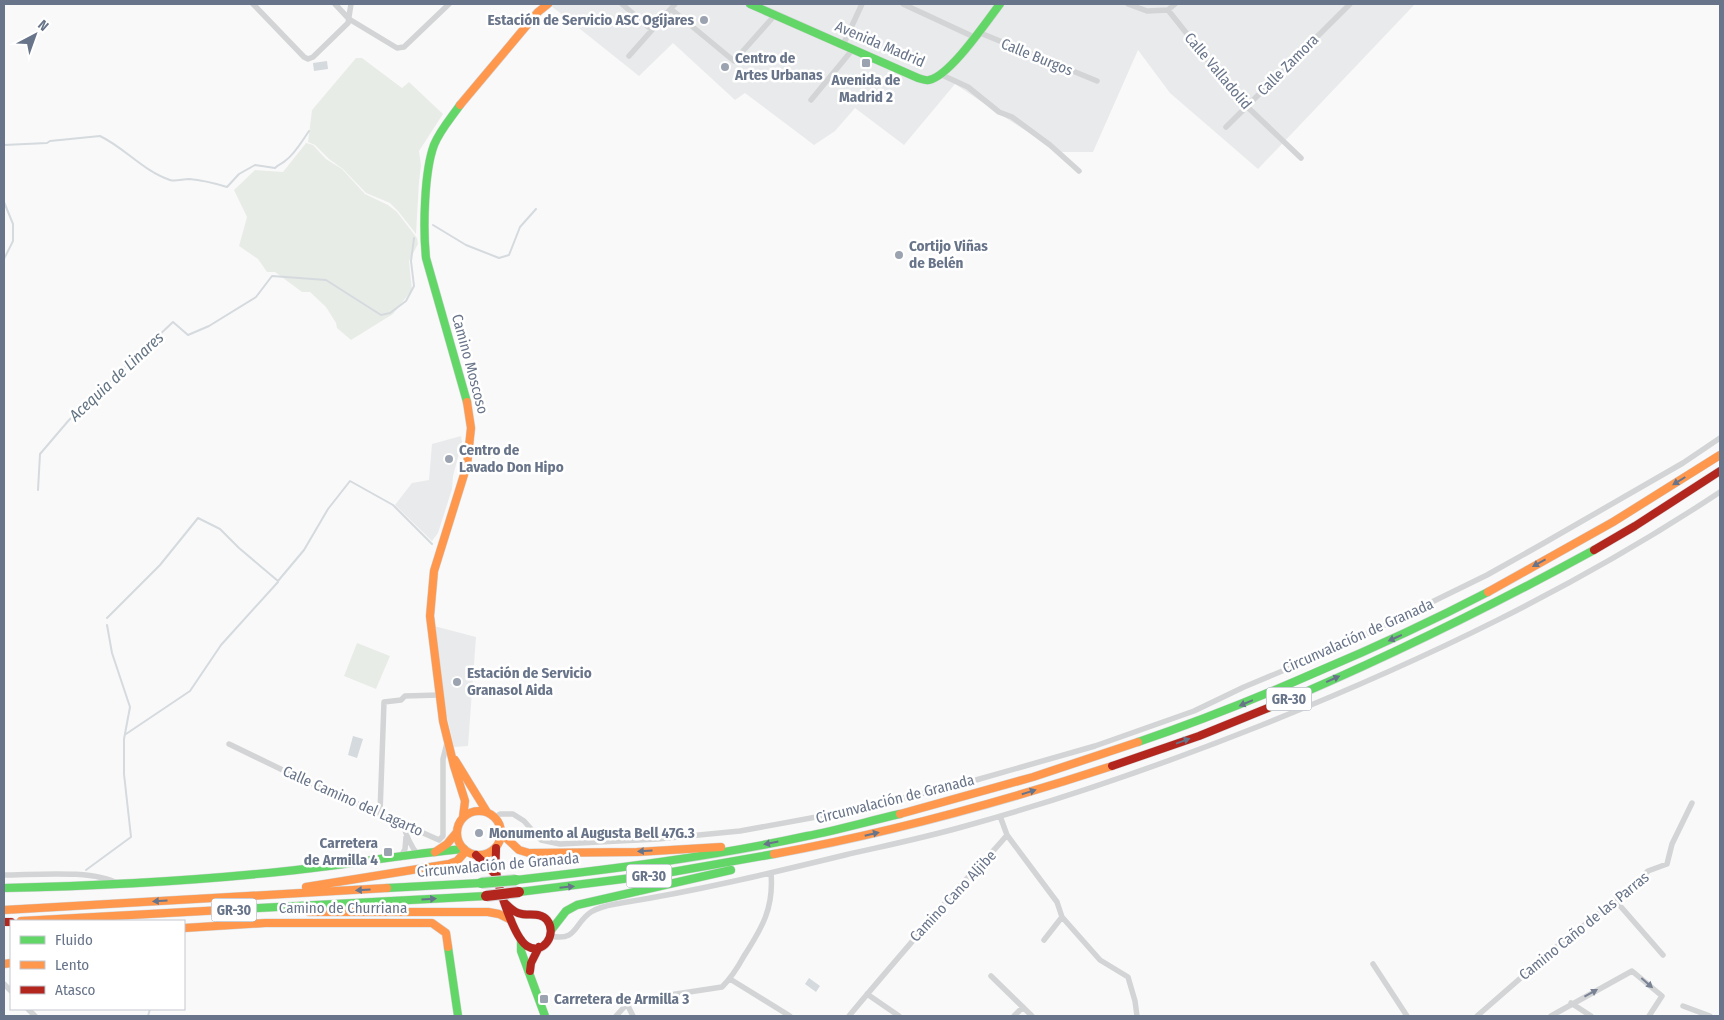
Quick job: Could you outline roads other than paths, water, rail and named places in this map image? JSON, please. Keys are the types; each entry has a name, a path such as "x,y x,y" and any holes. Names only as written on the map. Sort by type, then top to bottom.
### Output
{"main road":[{"name":"Camino Moscoso","path":"463,817 465,801 454,766 439,695 430,616 434,571 467,465 470,428 467,403 426,258 424,241 428,172 434,146 449,119 541,8 548,4"},
{"name":"Avenida Madrid","path":"750,4 918,78 929,81 942,75 954,62 1000,4"},
{"name":"Circunvalación de Granada","path":"4,910 516,880 664,862 802,837 904,813 998,788 1159,736 1238,706 1434,620 1593,534 1720,455"},
{"name":"Circunvalación de Granada","path":"41,920 486,896 592,884 660,875 778,854 910,825 994,803 1140,757 1243,719 1378,660 1469,617 1609,542 1720,471"},
{"name":"Camino Moscoso","path":"452,755 491,814"},
{"path":"465,850 457,838 458,826 463,817 476,810 491,814 501,828 500,841 496,848 486,854 476,855"},
{"path":"434,853 447,844 457,832"},
{"path":"502,834 519,850 529,853 637,852 717,846 739,849"},
{"path":"496,848 497,875 511,920 519,936 528,946 539,947"},
{"path":"280,895 297,888 449,864 457,861 465,850"},
{"path":"4,888 98,886 245,876 465,850 476,855 497,875"},
{"path":"531,975 531,964 539,947 547,942 551,932 566,911 577,905 759,864 778,854"},
{"path":"506,904 514,912 526,916"},
{"path":"276,908 293,912 488,912 499,914 511,920"},
{"path":"545,1016 521,950 520,923 526,916 531,914 542,915 548,920 551,932"},
{"name":"Camino de Churriana","path":"185,928 265,923 432,923 446,933 458,1016"}],"street":[{"path":"253,4 304,58 308,59 313,57 348,23 351,4"},
{"path":"335,4 349,19 401,49 450,4"},
{"path":"622,4 652,30"},
{"path":"629,56 675,4"},
{"path":"811,100 848,47 862,4"},
{"name":"Calle Burgos","path":"903,4 1097,81"},
{"path":"1128,4 1147,11 1168,10 1175,4"},
{"name":"Calle Zamora","path":"1226,127 1350,4"},
{"path":"671,9 734,61 775,15"},
{"name":"Calle Valladolid","path":"1168,10 1246,107 1301,158"},
{"path":"942,75 968,87 999,112 1012,117 1050,145 1079,170"},
{"path":"491,814 514,814 524,821 541,840 560,844 658,839 740,832 860,809 976,780 1095,746 1194,711 1351,642 1487,575 1683,463 1720,438"},
{"path":"551,932 558,937 569,935 591,912 604,906 668,896 961,828 1114,780 1196,751 1338,695 1516,612 1679,520 1720,492"},
{"path":"380,813 384,702 401,700 405,696 439,695"},
{"name":"Calle Camino del Lagarto","path":"229,744 295,776 439,840 443,836 443,759 448,741"},
{"name":"Camino Caño de las Parras","path":"1477,1016 1555,948 1634,886 1648,871 1667,864 1672,844 1692,803"},
{"path":"1000,816 1007,835 1057,902 1062,918 1100,960 1128,977 1137,1016"},
{"path":"403,823 411,846 418,855"},
{"path":"400,858 405,849 406,835"},
{"name":"Camino Cano Aljibe","path":"849,1016 954,892 992,854 1007,835"},
{"path":"616,1016 627,1004 643,999 722,987 730,979 764,924 772,893 771,873"},
{"path":"4,875 93,875 118,884"},
{"path":"93,875 98,886"},
{"path":"1615,900 1663,955"},
{"path":"1044,940 1062,918"},
{"path":"1373,964 1407,1016"},
{"path":"1551,1016 1571,1003 1632,971 1662,996 1649,1016"},
{"path":"991,976 1032,1016"},
{"path":"730,979 780,1014 790,1016"},
{"path":"867,994 899,1016"},
{"path":"1571,1003 1591,1016"},
{"path":"627,1004 634,1016"},
{"path":"1683,1006 1710,1016"},
{"path":"1014,1016 1023,1007"}],"waterway":[{"path":"4,145 47,143 50,141 100,136 160,176 174,181 194,179 227,187 239,174 255,165 275,168 283,163 295,151 309,131"},
{"path":"4,202 13,224 13,241 4,259"},
{"path":"433,225 466,245 499,258 509,255 520,227 536,209"},
{"name":"Acequia de Linares","path":"38,490 40,454 69,420 173,322 188,335 209,326 256,297 272,276 326,280 381,315 390,313 406,301 414,286 411,261 414,238"},
{"path":"107,618 160,565 198,518 220,529 278,581 304,550 328,509 350,481 393,505 432,544"},
{"path":"126,734 190,691 221,645 278,582"},
{"path":"86,870 131,837 124,774 124,739 130,707 112,653 107,625"},
{"path":"148,1016 150,1010"}],"place":[{"name":"Estación de Servicio ASC Ogíjares","path":"704,20"},
{"name":"Avenida de Madrid 2","path":"866,63"},
{"name":"Centro de Artes Urbanas","path":"725,67"},
{"name":"Cortijo Viñas de Belén","path":"899,255"},
{"name":"Centro de Lavado Don Hipo","path":"449,459"},
{"name":"Estación de Servicio Granasol Aida","path":"457,682"},
{"name":"Monumento al Augusta Bell 47G.3","path":"479,833"},
{"name":"Carretera de Armilla 4","path":"388,852"},
{"name":"Carretera de Armilla 3","path":"544,999"}]}
